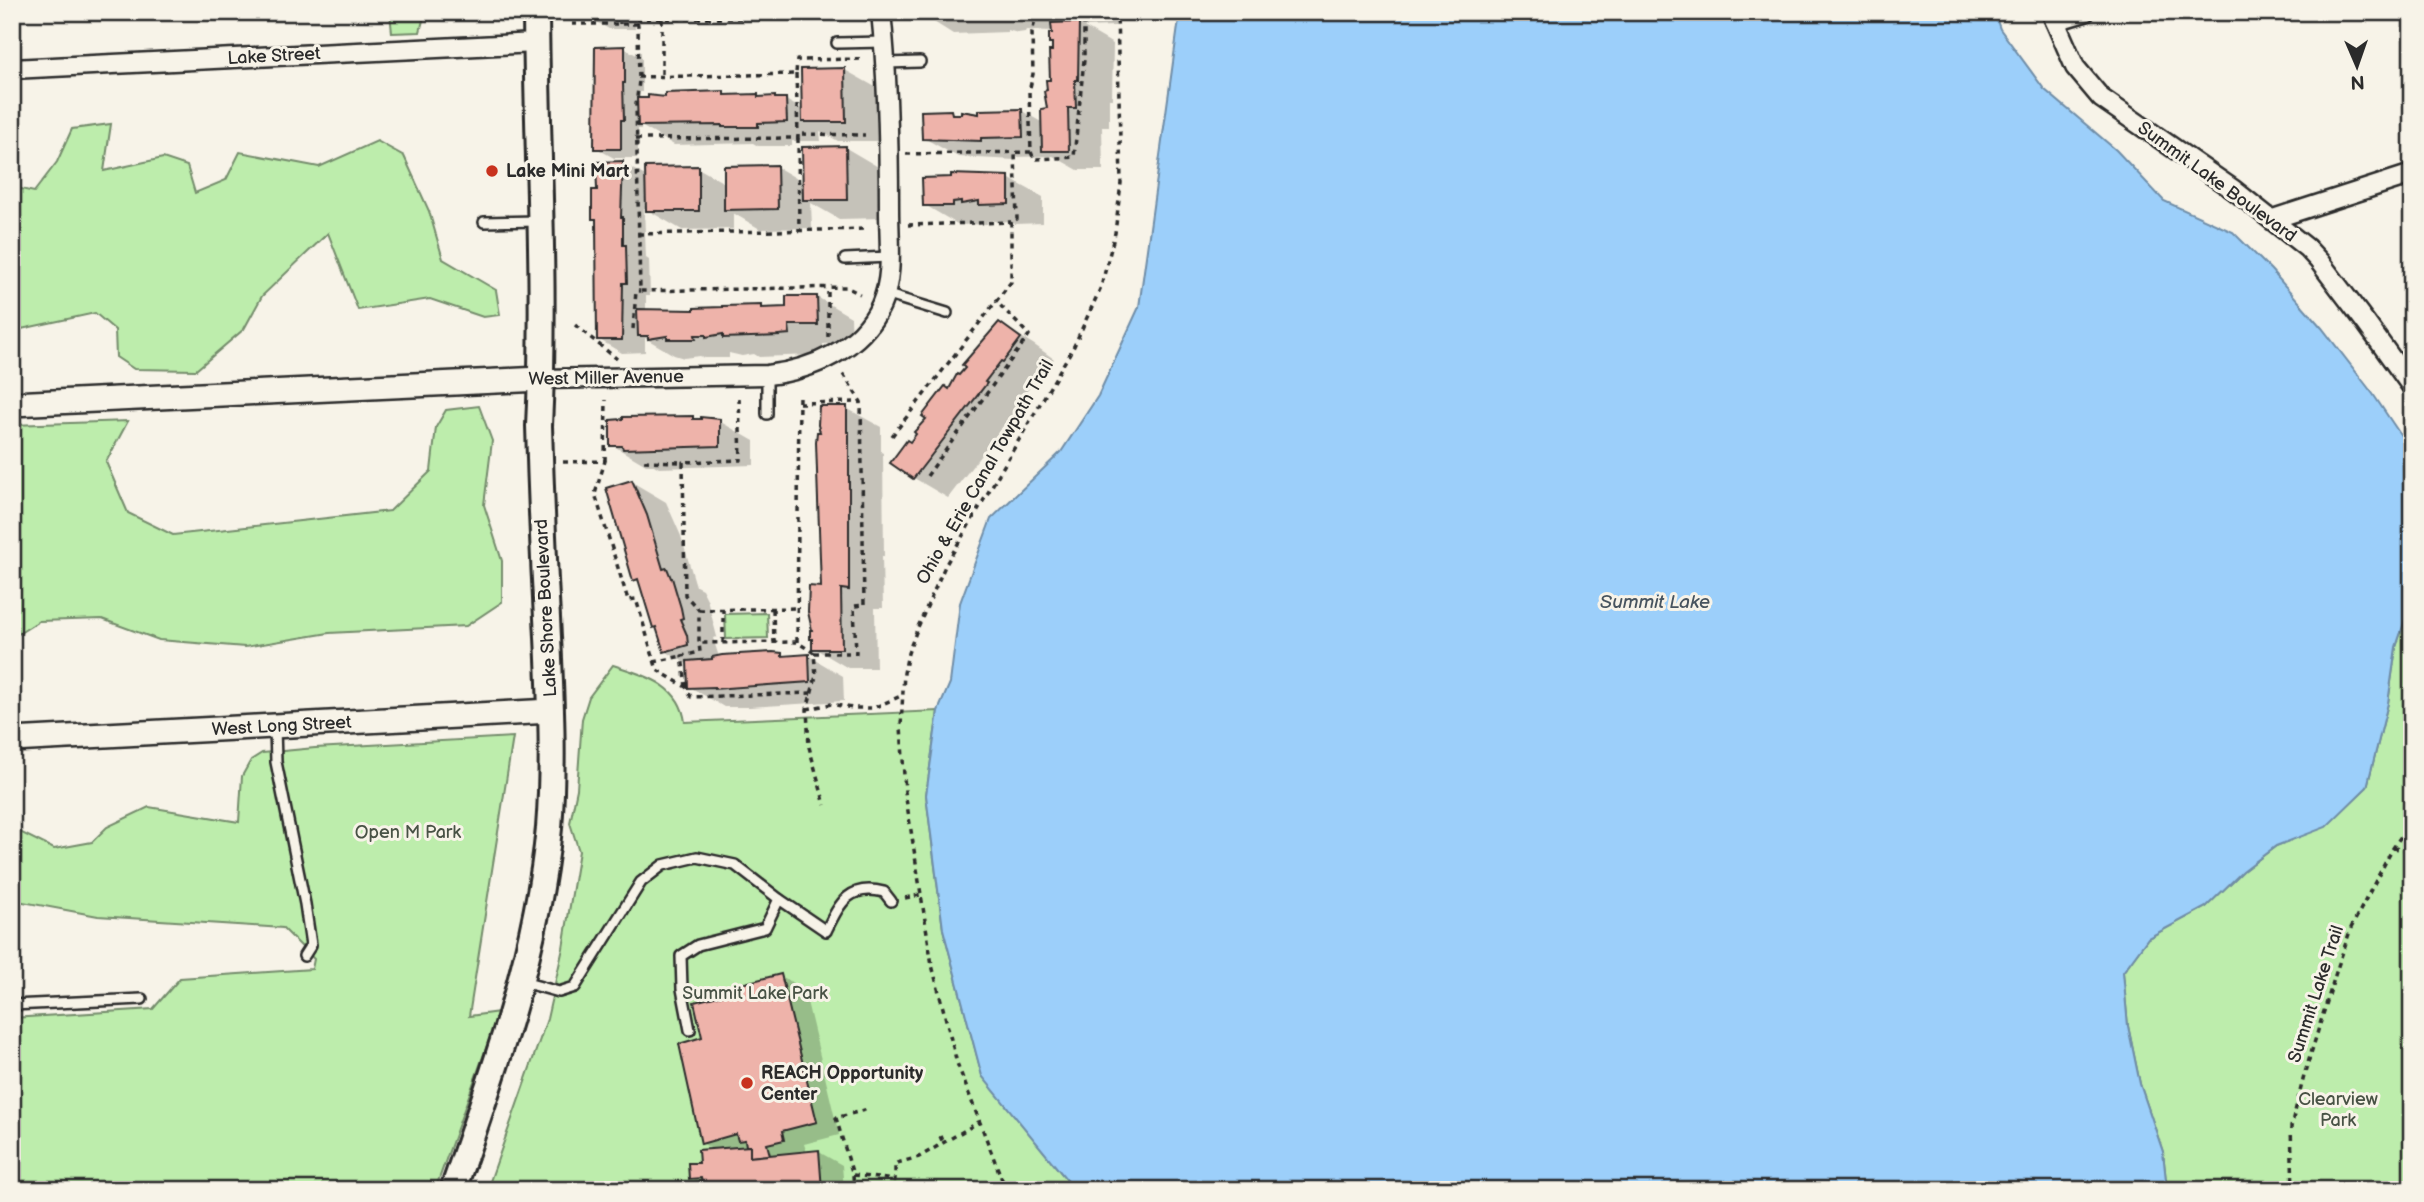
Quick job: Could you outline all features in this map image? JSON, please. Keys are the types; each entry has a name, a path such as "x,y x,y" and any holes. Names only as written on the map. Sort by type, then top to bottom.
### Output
{"main road":[{"name":"Lake Shore Boulevard","path":"453,1190 494,1072 521,982 549,827 551,711 539,426 540,221 536,12"}],"street":[{"name":"West Miller Avenue","path":"12,404 541,379 767,375 811,366 842,350 874,317 889,278 887,63 881,12"},
{"path":"2053,17 2085,12"},
{"name":"Summit Lake Boulevard","path":"2053,17 2076,67 2101,98 2273,219 2319,261 2412,387"},
{"name":"Lake Street","path":"12,69 536,44"},
{"path":"2273,219 2412,174"},
{"name":"West Long Street","path":"12,740 551,711"}],"lane":[{"path":"837,43 884,42"},
{"path":"887,63 920,62"},
{"path":"484,222 540,221"},
{"path":"845,259 889,257"},
{"path":"885,294 947,313"},
{"path":"767,375 767,414"},
{"path":"275,726 276,762 311,945 304,956"},
{"path":"521,982 559,992 575,987 640,882 663,865 697,857 735,865 826,931 847,896 860,890 874,889 884,891 891,901"},
{"path":"690,1030 682,989 681,956 698,945 765,928 779,899"},
{"path":"12,1005 142,999"}],"path":[{"path":"620,12 620,24"},
{"path":"636,12 640,291"},
{"path":"1037,12 1032,33 1033,74 1029,92 1031,152 1034,159 1074,157 1084,60 1084,12"},
{"name":"Ohio & Erie Canal Towpath Trail","path":"1006,1190 957,1063 942,1009 920,895 902,757 902,695 908,653 930,597 980,504 1079,337 1101,287 1115,233 1121,183 1117,12"},
{"path":"572,24 620,24 662,19 838,17"},
{"path":"662,19 662,76"},
{"path":"799,231 797,60 864,59"},
{"path":"639,77 796,74"},
{"path":"636,139 865,135"},
{"path":"906,154 1031,152"},
{"path":"906,225 1011,222 1017,219 1014,153"},
{"path":"892,436 1011,282 1011,222"},
{"path":"638,234 866,229"},
{"path":"828,288 828,337"},
{"path":"633,329 636,291 846,288 860,294"},
{"path":"927,476 1029,335 996,301"},
{"path":"575,325 617,359"},
{"path":"699,643 797,642 814,653 856,653 854,606 864,605 861,402 843,374"},
{"path":"797,642 799,393"},
{"path":"644,461 741,460 739,398"},
{"path":"606,400 605,461 595,494 628,600 636,599 657,670 686,687"},
{"path":"799,403 861,402"},
{"path":"562,462 605,461"},
{"path":"654,662 700,652 699,610 685,594 683,462"},
{"path":"773,608 774,642"},
{"path":"699,610 797,608"},
{"path":"723,609 723,643"},
{"path":"814,653 816,676 807,709 809,747 825,805"},
{"path":"682,656 686,687 691,697 811,693"},
{"path":"807,709 831,704 873,708 902,695"},
{"name":"Summit Lake Trail","path":"2293,1190 2291,1127 2304,1076 2351,928 2393,848 2412,820"},
{"path":"2393,848 2412,851"},
{"path":"853,1190 853,1175 836,1118 868,1109"},
{"path":"853,1175 895,1180 897,1163 919,1157 979,1122"},
{"path":"940,1136 943,1143"}],"green space":[{"path":"390,12 425,12 420,32 392,33"},
{"path":"111,124 104,171 163,158 187,166 195,193 226,180 240,152 319,167 377,141 404,156 429,211 443,259 496,290 500,315 483,317 430,299 358,310 328,233 262,296 244,329 196,370 134,369 116,357 115,330 95,313 12,331 12,187 34,192 57,162 72,129"},
{"path":"479,406 492,441 484,505 502,561 502,602 466,626 329,633 245,647 159,640 102,619 39,621 12,638 12,425 128,421 106,462 128,513 173,535 390,511 431,471 436,427 446,410"},
{"name":"Clearview Park","path":"2412,599 2412,1190 2167,1190 2163,1152 2140,1084 2128,1026 2123,972 2148,938 2206,907 2243,871 2276,846 2326,826 2367,787 2388,703 2396,647"},
{"path":"767,613 768,638 726,639 725,614"},
{"name":"Summit Lake Park","path":"613,665 649,678 669,690 682,709 685,722 938,711 926,795 943,929 982,1075 1075,1190 487,1190 547,1019 563,948 579,851 570,823 577,789 582,719 589,697"},
{"name":"Open M Park","path":"513,737 469,1016 499,1012 435,1190 12,1190 12,1018 153,1009 180,978 312,969 314,959 283,928 98,916 12,900 12,828 54,849 92,842 107,827 149,807 239,822 242,776 251,760 262,753"}],"water":[{"name":"Summit Lake","path":"1180,12 1994,12 2000,29 2044,89 2116,150 2164,201 2233,232 2322,328 2373,394 2412,452 2412,599 2396,647 2388,703 2367,787 2326,827 2276,846 2243,871 2206,907 2148,938 2123,972 2128,1026 2140,1084 2163,1152 2167,1190 1075,1190 982,1076 943,929 926,795 938,711 950,683 960,603 991,519 1061,452 1098,396 1139,307"}],"building":[{"path":"590,12 618,12 618,20 590,20"},
{"path":"917,12 973,12 973,14 917,15"},
{"path":"1079,22 1076,108 1068,108 1069,151 1042,151 1041,109 1047,108 1044,91 1047,90 1046,80 1050,80 1051,23"},
{"path":"625,46 621,149 594,149 595,47"},
{"path":"845,68 846,122 802,122 801,69"},
{"path":"724,91 724,95 758,94 758,97 786,98 787,122 758,123 758,127 638,126 637,98 648,98 648,95 665,97 665,93"},
{"path":"1022,109 1023,137 981,138 981,141 922,139 921,111 951,110 952,114 961,114 961,111 979,114 979,110"},
{"path":"846,146 847,200 803,200 802,147"},
{"path":"623,161 621,217 623,245 626,245 627,283 623,283 622,340 597,340 596,219 592,219 592,190 597,190 596,162"},
{"path":"777,165 778,209 724,210 724,166"},
{"path":"699,166 699,211 646,211 645,167"},
{"path":"951,174 1009,176 1009,204 979,205 979,201 961,204 961,201 953,202 953,206 923,206 922,178 951,177"},
{"path":"786,296 817,296 818,325 789,325 790,334 779,336 723,338 723,334 706,337 695,335 696,339 667,339 667,336 648,339 648,336 638,336 637,309 694,310 761,305 761,308 786,307"},
{"path":"999,322 1021,338 913,479 890,463 907,440 910,442 916,434 914,432 926,419 922,416 945,386 949,389 957,374 965,368 962,365"},
{"path":"819,406 847,406 849,590 841,589 842,649 812,649 810,639 812,630 808,612 809,586 821,587 816,442 817,432 820,432"},
{"path":"693,416 693,419 720,419 720,446 623,449 622,446 610,446 610,420 623,417"},
{"path":"632,480 647,515 663,569 667,568 672,578 683,618 680,619 687,635 688,645 664,652 656,627 653,628 638,579 633,581 606,488"},
{"path":"782,653 782,656 809,654 810,682 714,689 688,688 687,661 712,659 722,655"},
{"name":"REACH Opportunity Center","path":"781,974 817,1122 782,1131 784,1140 767,1144 770,1155 750,1157 750,1146 746,1146 745,1140 738,1141 736,1134 701,1144 679,1044 702,1037 694,1002 734,992 733,986"},
{"path":"750,1146 750,1157 819,1150 822,1190 703,1190 701,1178 689,1179 688,1163 699,1163 698,1150"}],"place":[{"name":"Lake Mini Mart","path":"492,171"},
{"name":"REACH Opportunity Center","path":"747,1083"}]}
